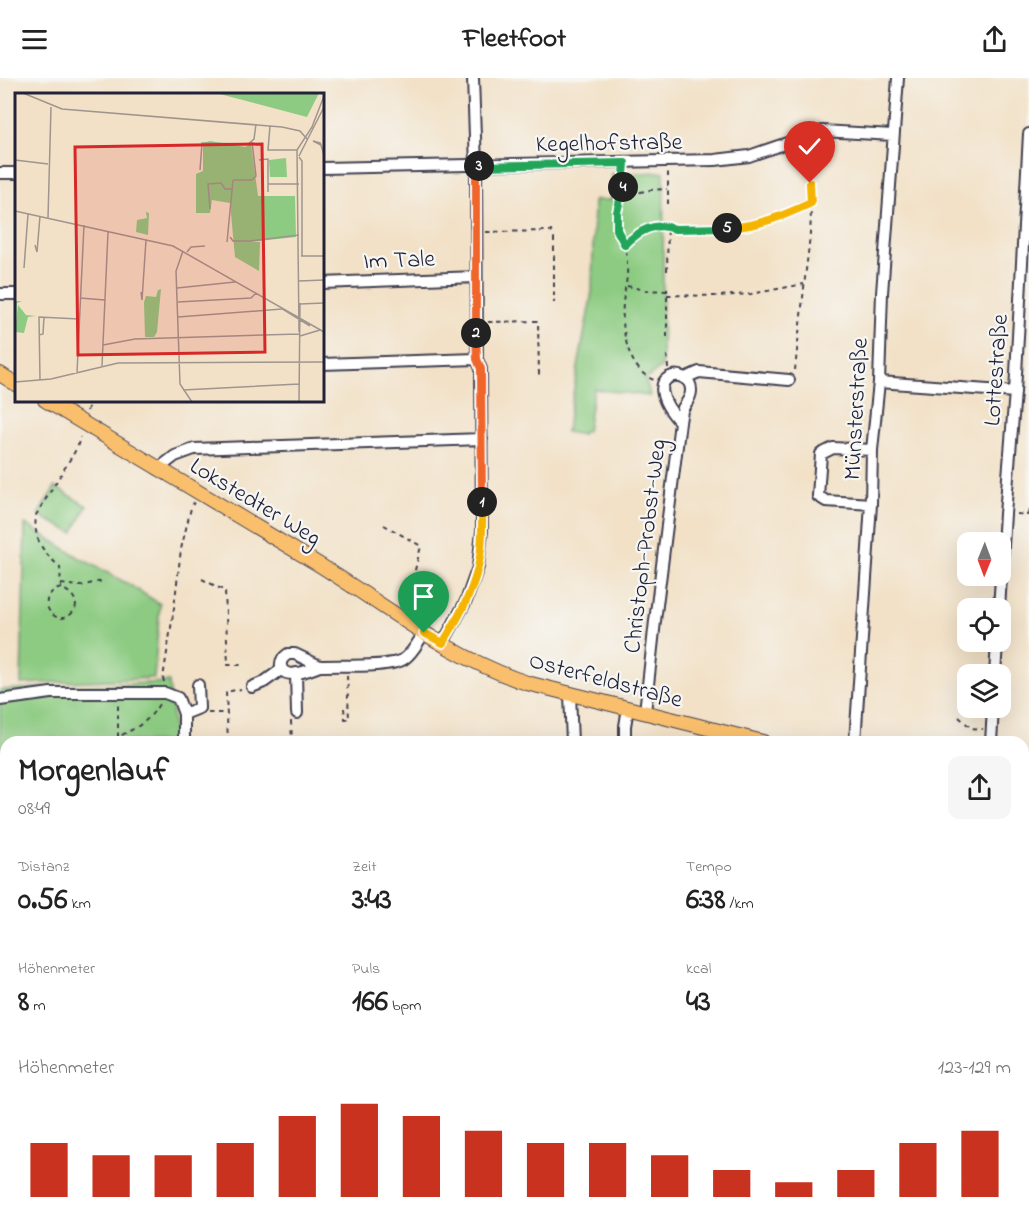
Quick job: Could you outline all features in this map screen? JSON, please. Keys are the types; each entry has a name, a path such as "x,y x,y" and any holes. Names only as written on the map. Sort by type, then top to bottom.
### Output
{"main road":[{"path":"0,374 15,383"},
{"name":"Lokstedter Weg","path":"49,402 319,565 443,643"},
{"name":"Osterfeldstraße","path":"443,643 472,660 527,683 645,712 713,736"}],"street":[{"path":"443,643 466,601 478,567 482,531 481,369 477,359 473,78"},
{"name":"Münsterstraße","path":"855,736 897,78"},
{"name":"Kegelhofstraße","path":"324,168 715,160 749,156 822,131 893,135"},
{"name":"Lottestraße","path":"1000,598 1026,278 1029,134"},
{"name":"Im Tale","path":"324,284 476,278"},
{"path":"324,364 477,359"},
{"path":"662,384 670,377 677,375 685,378 699,372 789,380"},
{"name":"Christoph-Probst-Weg","path":"645,712 680,422 691,391 690,384 685,378"},
{"path":"879,382 1015,392"},
{"name":"Christoph-Probst-Weg","path":"662,384 663,397 669,410 680,422"},
{"path":"158,469 175,456 194,449 482,439"},
{"path":"871,504 826,501 818,495 821,454 833,448 872,450"},
{"path":"321,666 292,654 288,654 281,663 282,669 288,674 296,674 321,666 382,665 397,662 411,652 424,633"},
{"path":"252,687 264,682 282,669"},
{"path":"296,674 297,713"},
{"path":"184,714 199,708 198,685"},
{"path":"0,700 51,693 165,693 178,698 184,714 184,736"},
{"path":"570,694 572,736"},
{"path":"625,736 628,708"},
{"path":"991,736 993,718"}],"path":[{"path":"789,380 795,373 811,203 810,183 805,165 793,140"},
{"path":"668,162 668,204"},
{"path":"625,163 622,196 617,212 617,230 625,245 628,268 623,301 623,326 629,351 639,370 647,378 662,384"},
{"path":"622,196 667,189"},
{"path":"625,245 631,238 646,229 668,224 675,229 747,227 765,223 811,203"},
{"path":"667,271 668,224"},
{"path":"476,232 551,231 554,238 554,303"},
{"path":"667,295 751,294 804,284"},
{"path":"627,286 645,290 667,290 667,337"},
{"path":"476,322 538,321 539,375"},
{"path":"667,355 667,363"},
{"path":"61,588 60,567 39,544 35,528 36,515 77,448 84,424"},
{"path":"120,736 143,724 165,693 163,678 180,549 190,508 200,494"},
{"path":"1028,515 1029,507"},
{"path":"384,525 421,546 414,578"},
{"path":"202,579 225,591 228,666 245,665"},
{"path":"60,584 80,586 102,581"},
{"path":"61,588 73,595 75,603 71,614 59,618 48,611 47,599 49,594 61,588"},
{"path":"344,708 345,719 349,719 348,679"},
{"path":"228,736 226,692 252,687"},
{"path":"118,693 118,736"},
{"path":"217,713 227,713"},
{"path":"960,718 971,728 992,729"}],"green space":[{"path":"664,172 662,367 645,380 650,396 594,389 587,431 582,435 566,432 592,292 594,200 611,200 612,174"},
{"path":"55,487 87,506 73,533 38,515"},
{"path":"25,524 160,604 154,678 21,684"},
{"path":"169,682 174,736 0,736 0,690"}],"route":[{"path":"424,633 443,643 466,601 478,567 482,531 482,439 481,369 477,359 476,166 625,163 622,196 617,212 617,230 625,245 640,232 660,226 675,229 703,229 747,227 765,223 811,203 810,183"}]}
